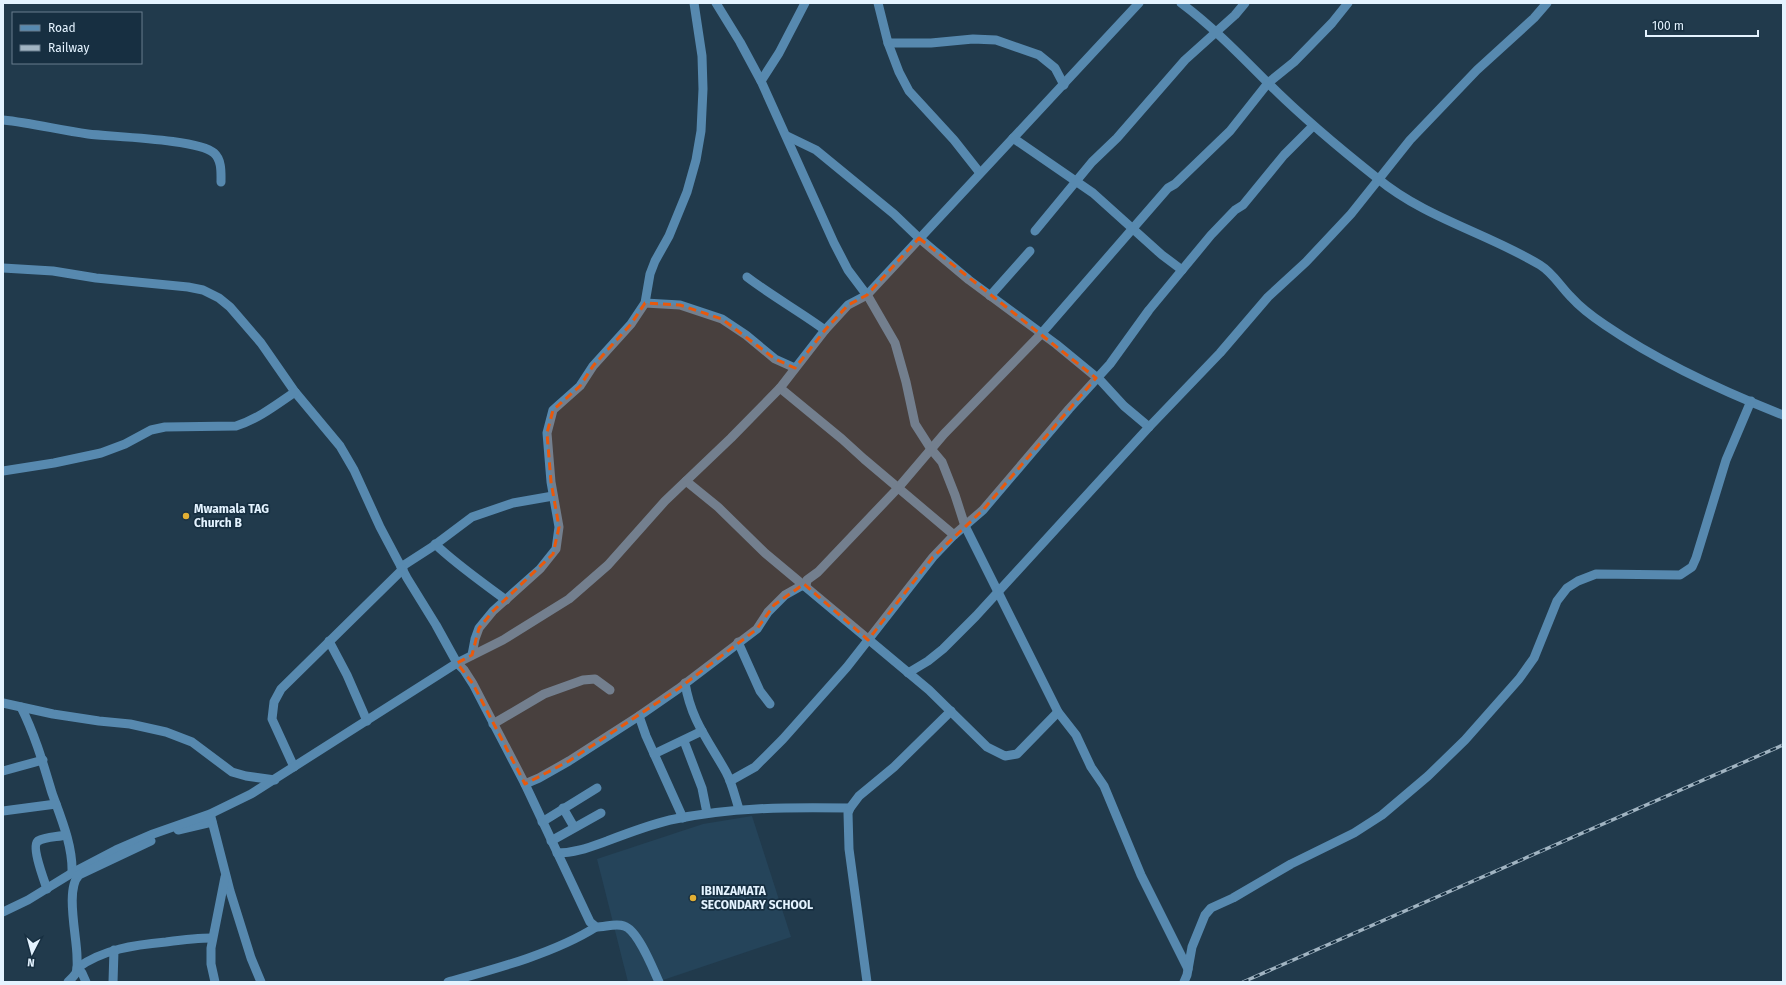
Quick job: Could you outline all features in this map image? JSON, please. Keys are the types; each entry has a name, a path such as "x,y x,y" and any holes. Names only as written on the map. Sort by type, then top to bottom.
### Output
{"street":[{"path":"472,655 479,628 493,611 540,569 556,549 559,527 547,450 547,433 553,410 580,386 593,366 631,324 645,303 650,274 655,261 670,236 678,217 696,160 701,132 703,89 702,56 694,3"},
{"path":"716,3 761,81 834,243 848,270 867,295 895,344 906,382 915,424 931,449 942,462 956,495 965,526 1058,712 1076,735 1091,767 1104,786 1141,876 1188,969"},
{"path":"761,81 779,53 805,3"},
{"path":"878,3 888,43 908,91 954,140 980,173"},
{"path":"68,982 76,973 77,968 77,948 72,901 72,886 77,876 169,833 211,818 275,780 457,664 503,640 569,599 608,565 686,481 780,388 825,330 848,305 867,295 1139,3"},
{"path":"1181,3 1239,53 1313,126 1378,180 1413,203 1443,219 1496,242 1542,266 1553,275 1571,297 1604,324 1698,377 1783,415"},
{"path":"1035,231 1092,162 1117,138 1185,60 1216,32 1244,3"},
{"path":"806,586 807,580 818,572 898,488 931,449 1040,334 1168,188 1175,184 1230,131 1268,83 1294,62 1332,23 1348,3"},
{"path":"908,673 928,661 943,649 976,616 1149,427 1220,353 1268,297 1323,245 1351,214 1410,140 1477,70 1534,18 1547,3"},
{"path":"888,43 932,43 973,38 996,40 1039,55 1055,68 1064,85"},
{"path":"3,120 87,134 159,140 202,147 214,153 219,159 221,182"},
{"path":"730,781 744,775 763,760 847,667 933,557 954,535 983,510 1096,378 1110,364 1149,310 1211,235 1235,210 1243,205 1284,155 1313,126"},
{"path":"787,136 816,150 894,214 919,238 990,296 1096,378 1124,406 1149,427"},
{"path":"1013,138 1077,181 1162,255 1182,270"},
{"path":"990,296 1030,251"},
{"path":"3,268 76,274 96,278 173,284 203,290 219,298 248,327 295,392 333,437 347,458 402,568 457,664 464,670 473,684 525,784 590,922 596,927"},
{"path":"747,277 766,292 784,301 825,330"},
{"path":"645,303 680,305 722,319 746,335 775,358 795,368"},
{"path":"780,388 842,439 929,516 954,535"},
{"path":"3,472 101,453 125,444 151,430 165,427 236,426 246,423 271,409 295,392"},
{"path":"1184,982 1192,947 1206,915 1212,908 1240,894 1291,864 1354,833 1382,815 1428,776 1465,740 1519,679 1534,658 1557,601 1567,588 1578,581 1596,574 1680,575 1692,567 1726,460 1751,401"},
{"path":"686,481 718,507 765,553 929,690 987,747 1005,756 1017,754 1058,712"},
{"path":"294,768 273,722 272,716 274,702 285,684 402,568 472,517 513,503 553,496"},
{"path":"435,544 450,559 478,578 506,600"},
{"path":"525,784 556,769 639,716 757,628 768,612 785,595 801,586 806,586"},
{"path":"329,641 347,675 367,721"},
{"path":"738,642 760,691 770,704"},
{"path":"493,724 544,694 583,680 595,679 610,690"},
{"path":"685,683 690,706 730,781 739,809"},
{"path":"3,703 59,715 130,724 166,732 192,742 232,772 246,776 275,780"},
{"path":"21,706 34,732 66,835 72,862 72,873"},
{"path":"867,982 849,849 848,824 850,808 859,796 894,767 951,711"},
{"path":"639,716 654,754 683,818"},
{"path":"654,754 684,741 702,731"},
{"path":"684,741 702,788 707,813"},
{"path":"3,771 43,760"},
{"path":"542,822 597,788"},
{"path":"3,811 56,804"},
{"path":"563,808 574,827"},
{"path":"557,853 569,853 647,826 707,813 739,809 850,808"},
{"path":"551,841 601,813"},
{"path":"3,912 116,850 153,834 211,818"},
{"path":"211,818 225,874 251,958 261,982"},
{"path":"47,889 36,852 36,844 44,839 66,835"},
{"path":"215,982 210,958 212,938 225,874"},
{"path":"448,982 475,978 555,948 584,935 596,927 622,925 628,928 638,940 659,982"},
{"path":"77,968 93,958 114,950 140,944 182,939 212,938"},
{"path":"113,982 114,950"},
{"path":"77,968 82,973 86,982"}],"highlighted area":[{"path":"919,238 1096,378 983,510 933,557 868,640 804,584 774,605 757,629 678,689 569,761 525,784 473,684 457,663 472,655 479,628 493,611 553,554 559,527 551,482 547,433 553,410 580,386 593,366 631,324 645,303 680,305 722,319 775,359 795,368 825,330 848,305 867,295"}],"shaded area":[{"name":"IBINZAMATA SECONDARY SCHOOL","path":"752,816 791,937 657,982 628,982 597,859 703,824"}],"railway":[{"path":"1243,982 1783,745"}],"place":[{"name":"Mwamala TAG Church B","path":"186,516"},
{"name":"IBINZAMATA SECONDARY SCHOOL","path":"693,898"}]}
